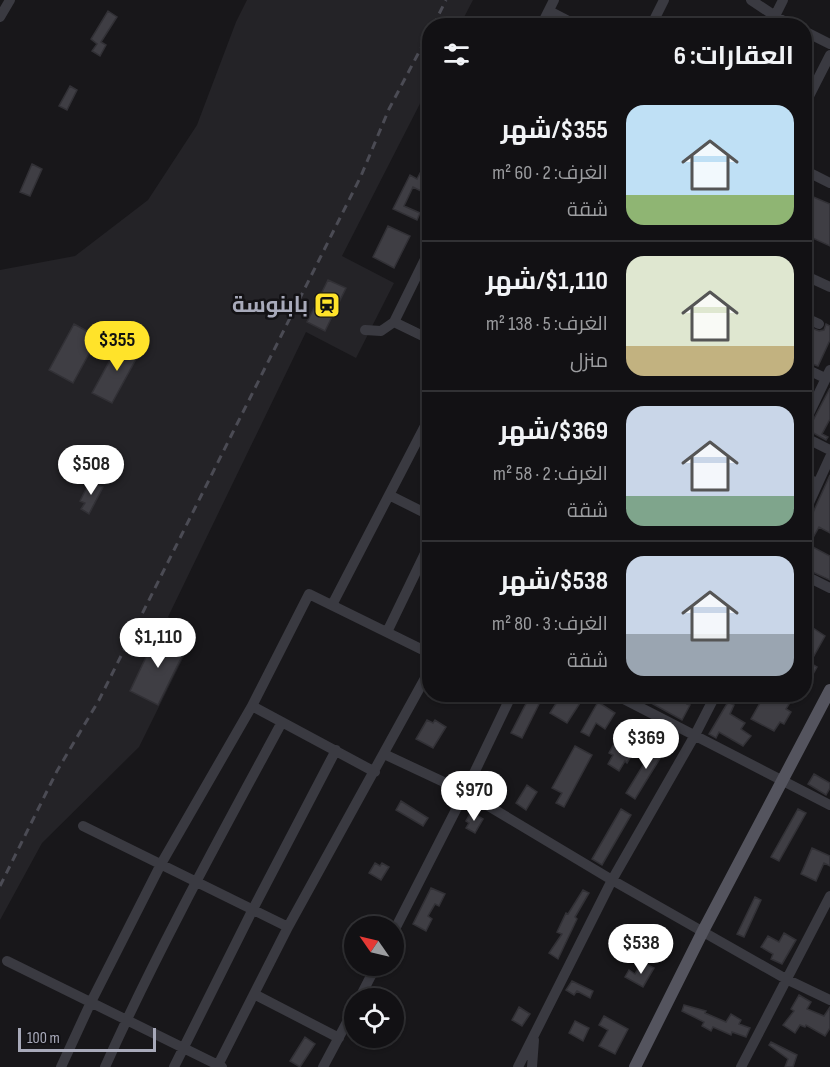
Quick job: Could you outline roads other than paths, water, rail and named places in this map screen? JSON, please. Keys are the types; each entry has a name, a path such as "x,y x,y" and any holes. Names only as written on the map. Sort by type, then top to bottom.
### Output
{"main road":[{"path":"635,1067 703,931 830,690"}],"street":[{"path":"0,17 10,0"},
{"path":"545,18 554,0"},
{"path":"655,18 664,0"},
{"path":"751,0 769,18"},
{"path":"774,18 783,0"},
{"path":"549,11 563,18"},
{"path":"812,35 830,44"},
{"path":"812,90 830,55"},
{"path":"812,175 830,183"},
{"path":"365,330 381,331 394,322 422,265"},
{"path":"812,279 830,287"},
{"path":"812,320 819,324"},
{"path":"394,322 422,336"},
{"path":"812,370 828,374 812,407"},
{"path":"332,605 422,431"},
{"path":"812,441 830,450"},
{"path":"812,495 830,457"},
{"path":"812,481 817,483"},
{"path":"389,495 422,512"},
{"path":"387,632 422,560"},
{"path":"812,578 830,588"},
{"path":"61,1067 91,1002 161,864 252,706 309,594 422,650"},
{"path":"7,961 219,1066 288,927 422,684"},
{"path":"402,916 508,702"},
{"path":"631,702 830,805"},
{"path":"518,1067 612,880 712,702"},
{"path":"252,706 375,772"},
{"path":"105,1067 196,881 282,722"},
{"path":"174,1067 336,750"},
{"path":"384,754 465,792 612,880 786,979 830,1000"},
{"path":"83,826 288,927"},
{"path":"741,1067 830,896"},
{"path":"254,994 339,1038"},
{"path":"323,1067 344,1028"},
{"path":"532,1067 535,1034"}],"railway":[{"path":"437,18 446,0"},
{"path":"0,886 57,771 99,700 361,176 389,109 422,46"}],"place":[{"name":"بابنوسة","path":"327,305"}]}
